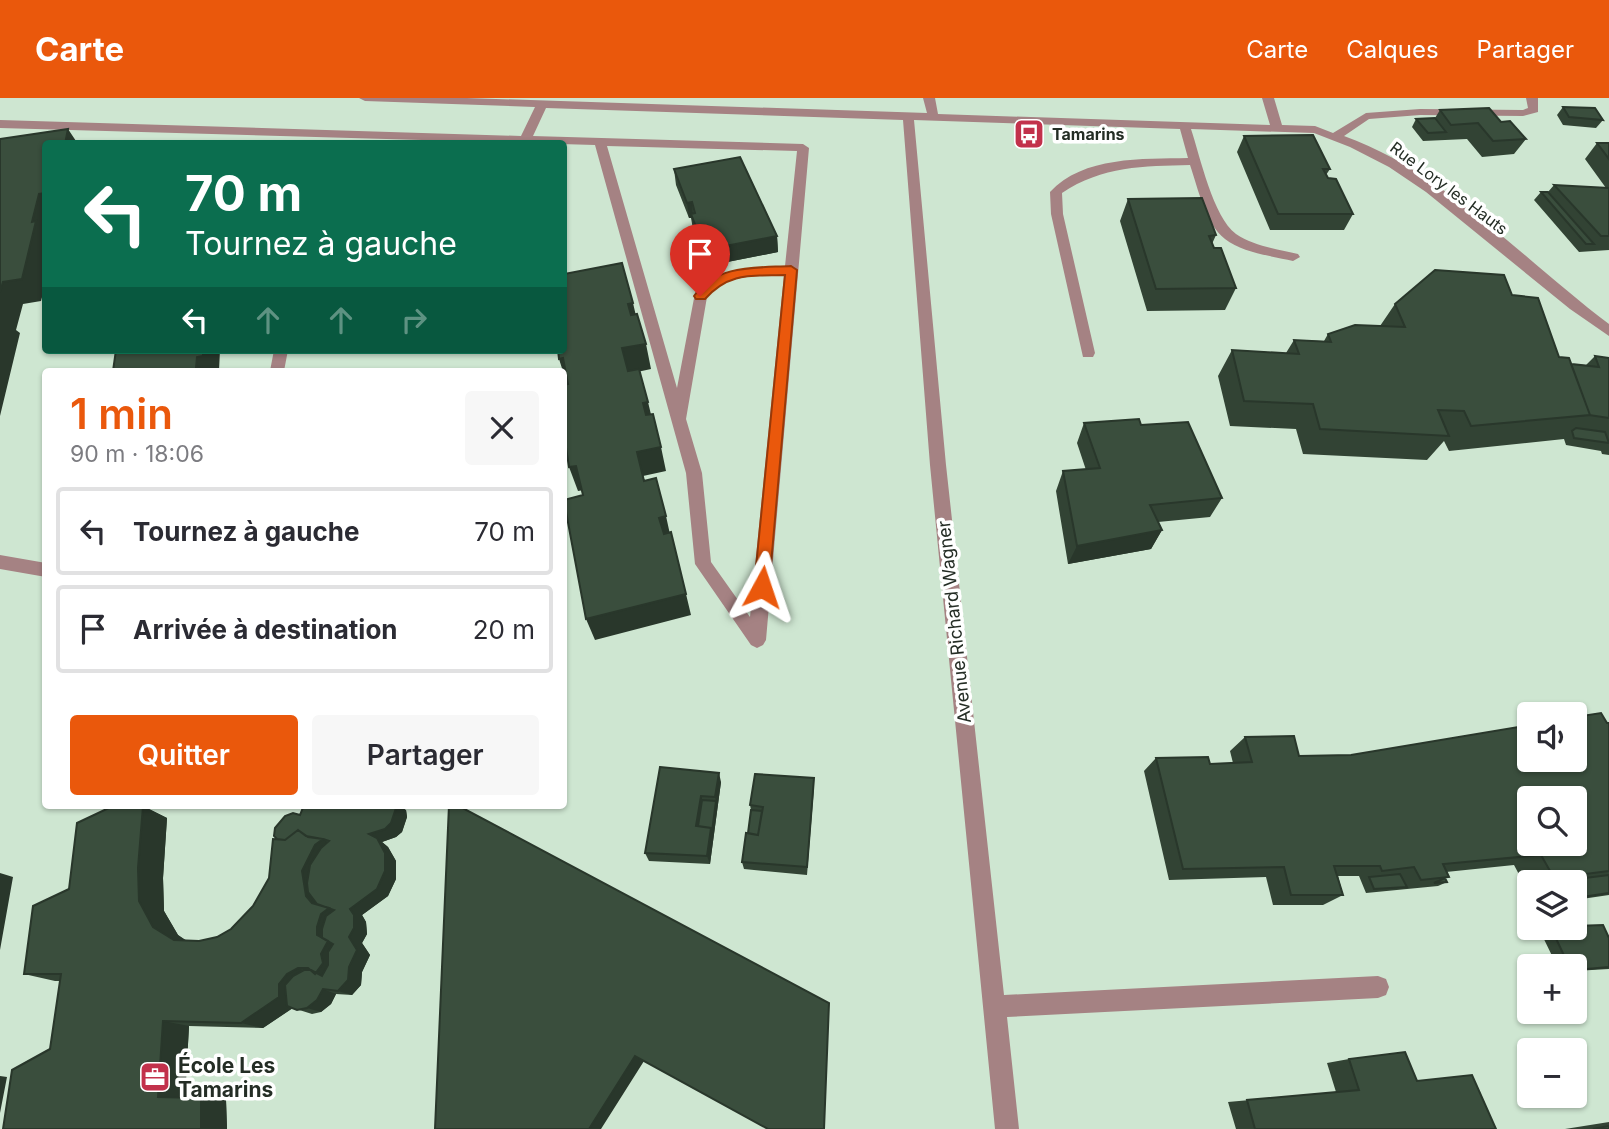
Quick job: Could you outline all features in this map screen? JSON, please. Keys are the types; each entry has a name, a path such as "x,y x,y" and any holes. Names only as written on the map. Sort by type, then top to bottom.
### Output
{"street":[{"name":"Rue Lory les Hauts","path":"365,98 506,100 541,104 1315,130 1377,153 1609,331"},
{"path":"929,98 933,116"},
{"path":"1269,98 1277,127"},
{"path":"1336,136 1366,116 1420,112 1523,113 1534,110 1532,98"},
{"path":"526,139 541,104"},
{"name":"Avenue Richard Wagner","path":"908,115 938,465 1007,1129"},
{"path":"0,124 318,138 551,140"},
{"path":"1184,124 1218,221 1229,236 1293,257"},
{"path":"567,141 803,148 757,640 703,565 694,473 600,142"},
{"path":"1088,353 1056,214 1056,192 1075,177 1125,164 1195,161"},
{"path":"679,422 700,296 715,281 743,273 791,270"},
{"path":"0,562 42,569"},
{"path":"995,1007 1378,987"}],"building":[{"path":"1563,107 1595,108 1603,120 1569,117"},
{"path":"1489,108 1501,122 1510,121 1526,139 1493,141 1478,123 1451,125 1440,110"},
{"path":"1435,118 1446,132 1428,133 1416,119"},
{"path":"68,129 66,140 42,140 42,194 39,194 32,222 36,221 22,279 3,282 0,292 0,139"},
{"path":"1313,135 1330,169 1323,169 1328,178 1336,179 1353,214 1278,214 1244,136"},
{"path":"1597,143 1609,143 1609,159"},
{"path":"740,157 777,236 705,250 691,214 695,213 692,202 687,203 674,169"},
{"path":"1554,185 1609,188 1609,236 1601,236"},
{"path":"1541,192 1548,192 1594,244 1586,244"},
{"path":"1202,198 1216,235 1209,236 1214,248 1221,248 1236,288 1156,289 1128,199"},
{"path":"622,263 633,303 628,304 631,315 637,314 646,344 622,348 628,371 639,369 648,402 643,403 646,415 653,414 661,447 637,452 644,481 656,478 666,516 659,518 664,534 671,532 686,594 586,619 567,517 567,499 583,495 576,466 569,467 567,368 563,358 559,359 558,354 567,354 567,273"},
{"path":"1435,270 1504,275 1512,295 1538,298 1559,357 1569,358 1590,415 1471,426 1464,411 1438,410 1449,436 1320,429 1313,404 1244,401 1232,350 1299,354 1294,340 1331,342 1328,334 1355,325 1405,327 1395,304"},
{"path":"115,354 203,354 197,357 196,368 113,368"},
{"path":"1595,356 1609,358 1609,418 1589,415 1571,364 1599,367"},
{"path":"1139,419 1141,425 1188,422 1222,498 1150,505 1162,530 1077,546 1063,471 1100,468 1084,423"},
{"path":"1576,428 1605,432 1609,443 1574,438 1572,431"},
{"path":"1601,713 1609,723 1609,871 1587,874 1587,870 1549,870 1542,856 1587,856 1587,786 1517,786 1517,856 1530,856 1443,864 1449,877 1421,880 1414,867 1382,871 1380,866 1334,866 1343,895 1291,895 1284,867 1183,869 1156,758 1208,757 1210,764 1252,762 1245,737 1294,736 1299,756 1351,755 1517,727 1517,772 1587,772 1587,715"},
{"path":"660,767 719,773 715,797 701,796 696,826 711,828 707,856 645,853"},
{"path":"755,774 814,778 807,867 742,862 746,833 758,835 763,807 750,805"},
{"path":"702,800 716,801 712,832 711,828 698,826"},
{"path":"107,809 143,809 138,868 139,901 153,927 174,940 199,941 217,937 231,929 253,906 269,878 273,839 285,840 298,830 306,836 323,839 315,845 302,871 306,896 312,903 329,908 321,914 317,927 317,935 328,941 321,954 323,963 315,974 308,968 298,968 287,974 279,984 279,997 241,1023 163,1021 158,1097 201,1098 201,1129 3,1129 12,1070 50,1049 61,974 24,974 33,906 69,889 77,823"},
{"path":"302,809 396,809 391,823 385,829 369,834 377,838 385,853 385,871 377,889 350,909 354,915 354,928 349,937 357,950 349,967 348,980 338,991 323,989 317,1000 307,1008 297,1010 287,1006 285,985 293,976 304,970 311,970 322,976 328,965 328,952 333,944 322,938 322,929 326,916 334,910 317,904 308,892 307,883 310,865 329,841 308,837 298,830 285,840 274,836 275,828 285,816 293,813 300,815"},
{"path":"449,809 465,809 829,1003 824,1129 768,1129 635,1056 589,1129 435,1129"},
{"path":"751,810 762,811 758,835 748,833"},
{"path":"1400,874 1407,887 1374,889 1369,877"},
{"path":"1609,875 1609,893 1587,896 1587,878"},
{"path":"1603,925 1609,938 1609,967 1587,969 1587,954 1563,954 1557,940 1587,940 1587,926"},
{"path":"1405,1052 1417,1081 1472,1075 1496,1129 1255,1129 1247,1100 1359,1090 1349,1059"}],"place":[{"name":"Tamarins","path":"1029,134"},
{"name":"École Les Tamarins","path":"155,1077"}],"route":[{"path":"700,296 715,281 743,273 791,270 762,587"}]}
